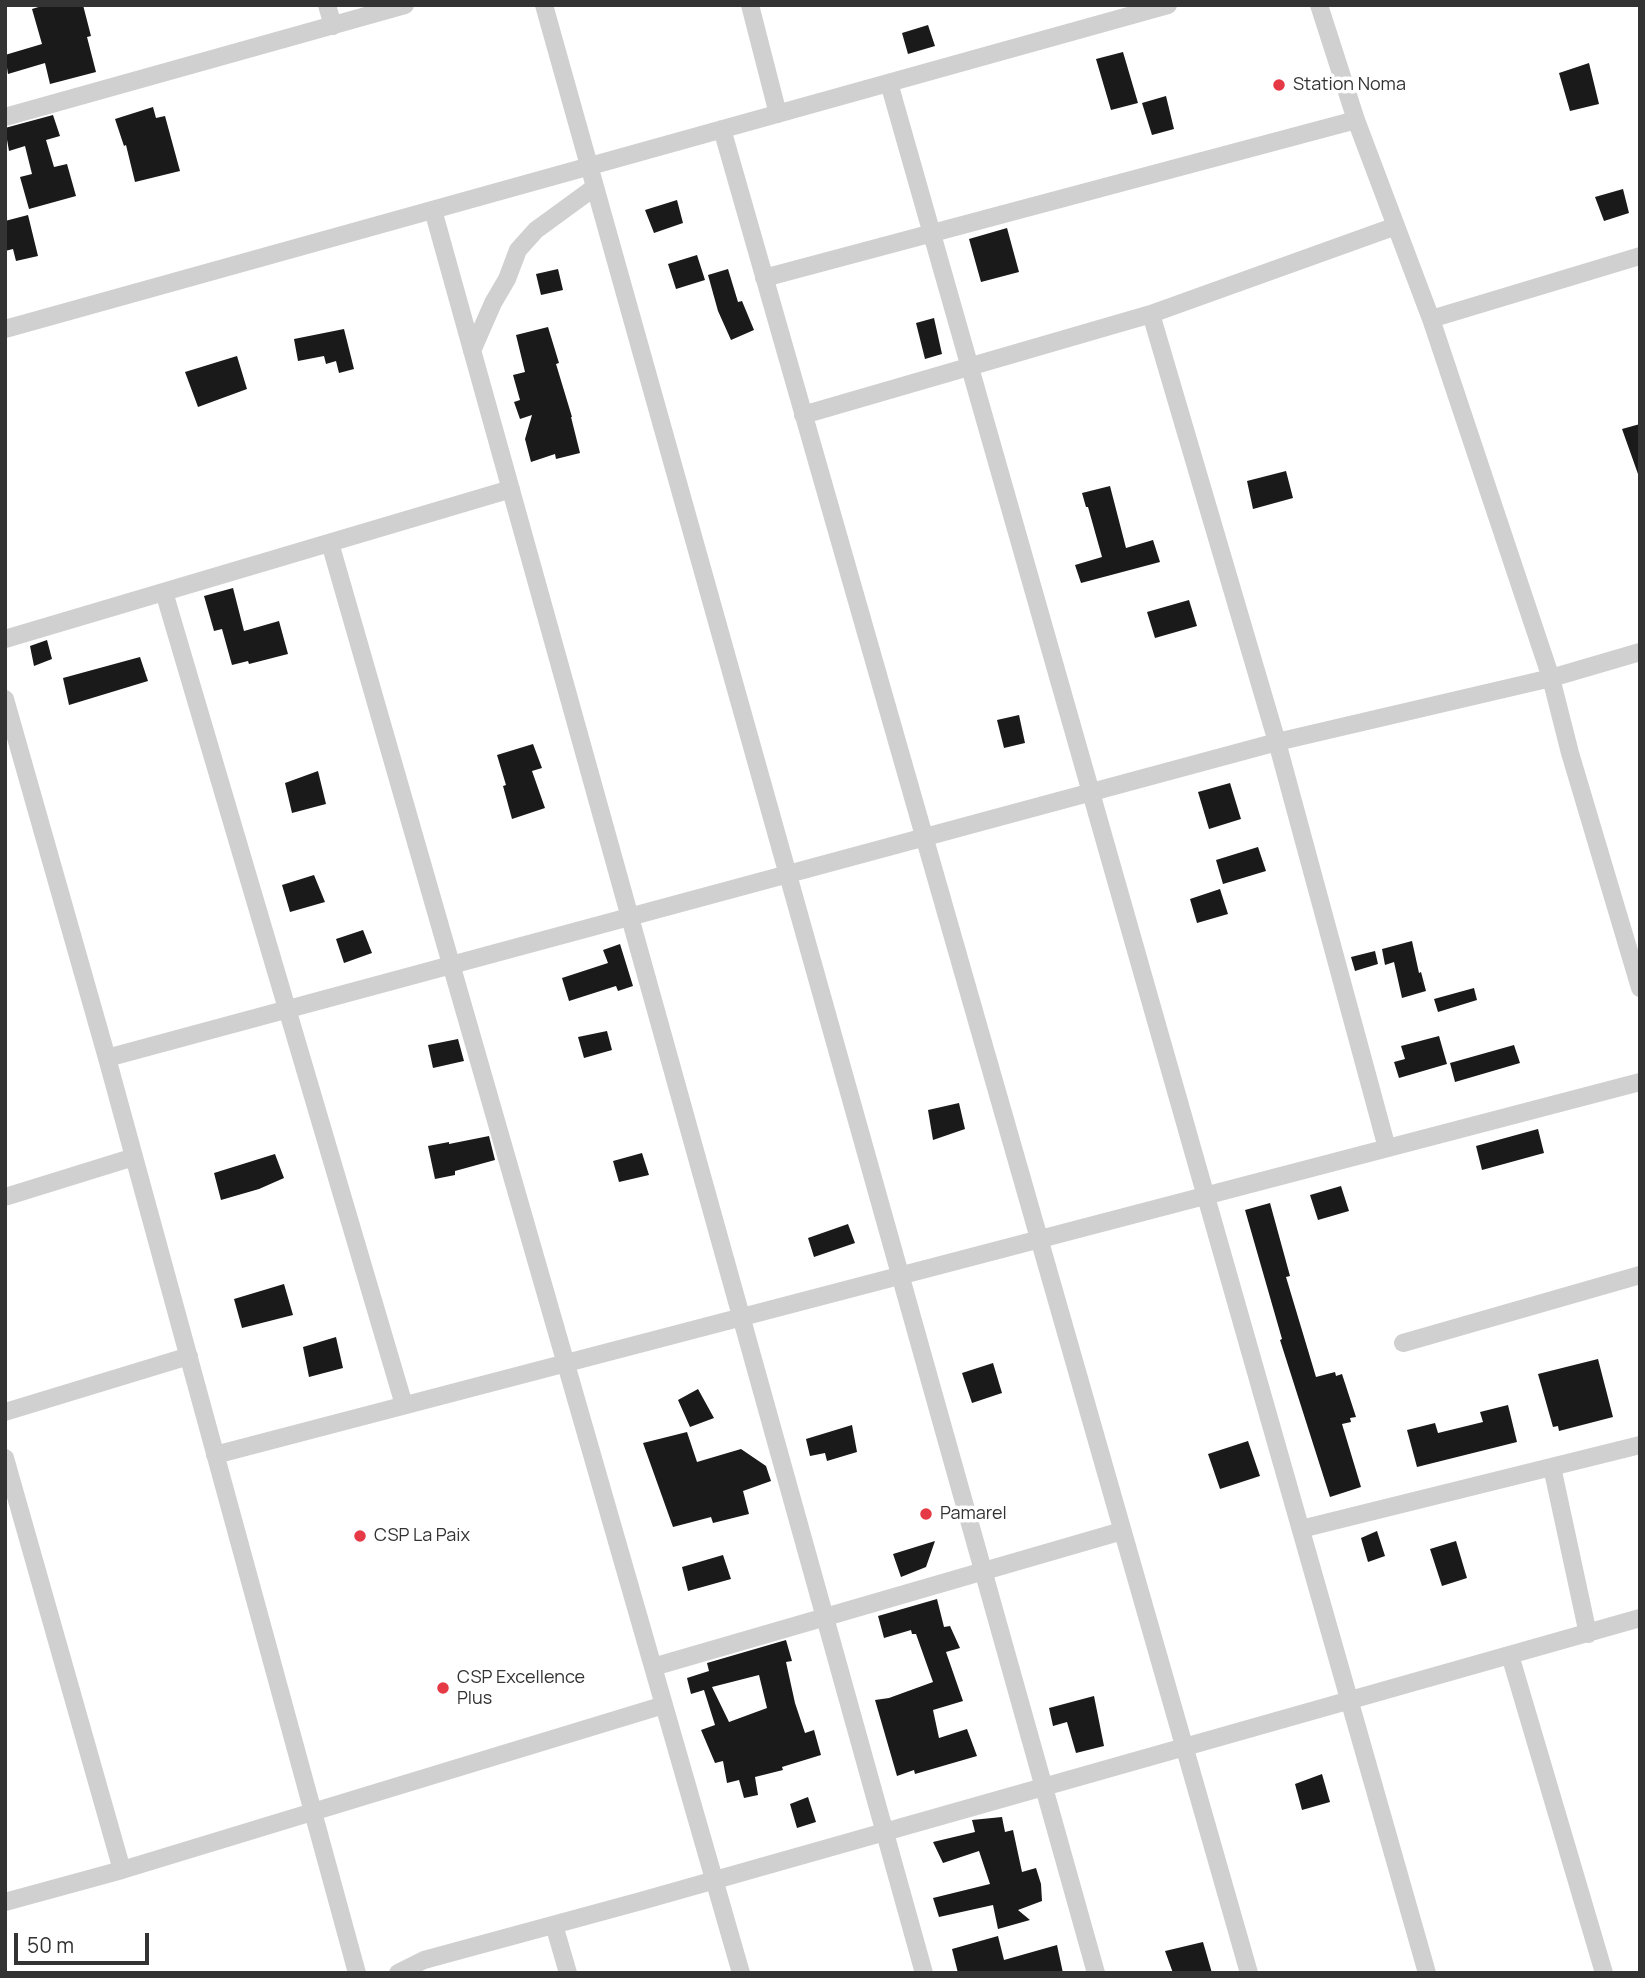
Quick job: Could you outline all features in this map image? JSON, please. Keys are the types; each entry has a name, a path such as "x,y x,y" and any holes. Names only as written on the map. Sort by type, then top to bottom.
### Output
{"street":[{"path":"327,5 333,26"},
{"path":"5,117 405,5"},
{"path":"544,5 1096,1973"},
{"path":"750,5 778,114"},
{"path":"5,329 1168,5"},
{"path":"1319,5 1356,120 1431,319 1551,678 1570,753 1637,970 1640,988"},
{"path":"889,83 1427,1973"},
{"path":"764,278 1356,120"},
{"path":"722,130 1249,1973"},
{"path":"472,351 518,250 536,230 595,187"},
{"path":"433,210 924,1973"},
{"path":"803,415 1151,314 1396,226"},
{"path":"1431,319 1640,256"},
{"path":"1151,314 1277,741 1387,1148"},
{"path":"5,639 511,489"},
{"path":"330,543 741,1973"},
{"path":"164,592 404,1405"},
{"path":"107,1058 1277,741 1551,678 1640,652"},
{"path":"5,699 107,1058 357,1973"},
{"path":"215,1454 1640,1082"},
{"path":"5,1197 134,1157"},
{"path":"1403,1343 1640,1275"},
{"path":"5,1412 188,1356"},
{"path":"1301,1529 1640,1446"},
{"path":"5,1458 122,1870"},
{"path":"1552,1467 1588,1634"},
{"path":"653,1667 1122,1531"},
{"path":"398,1973 424,1960 1640,1618"},
{"path":"1510,1655 1604,1973"},
{"path":"5,1902 122,1870 664,1705"},
{"path":"554,1925 568,1973"}],"building":[{"path":"45,5 83,5 91,36 87,37 96,72 50,84 45,63 8,74 5,55 42,44 32,9"},
{"path":"928,25 935,46 908,54 902,33"},
{"path":"1123,52 1138,103 1111,110 1096,59"},
{"path":"1589,63 1599,104 1570,111 1559,73"},
{"path":"1166,96 1174,129 1152,135 1142,103"},
{"path":"153,107 156,118 165,116 180,171 135,182 126,145 124,146 115,119"},
{"path":"53,115 60,136 46,140 54,167 67,164 76,196 29,209 20,177 32,174 25,146 9,151 5,128"},
{"path":"1623,189 1629,213 1604,221 1595,197"},
{"path":"677,200 683,223 654,233 645,210"},
{"path":"28,215 38,256 16,261 13,249 5,251 5,221"},
{"path":"1007,228 1019,272 981,282 969,239"},
{"path":"697,255 705,280 676,289 668,264"},
{"path":"558,269 563,290 541,295 536,274"},
{"path":"728,269 738,302 742,301 754,330 731,340 718,311 708,275"},
{"path":"934,318 942,354 925,359 916,323"},
{"path":"548,327 580,453 556,459 555,454 531,462 525,439 532,415 520,419 514,402 520,400 513,375 525,372 516,335"},
{"path":"344,329 354,369 339,373 336,361 326,364 324,356 298,361 294,339"},
{"path":"237,356 247,389 198,407 185,372"},
{"path":"1640,424 1640,474 1638,474 1622,429"},
{"path":"1286,471 1293,498 1253,509 1247,481"},
{"path":"1110,486 1126,548 1153,540 1160,562 1081,583 1075,565 1102,557 1082,493"},
{"path":"233,588 244,631 279,621 288,654 249,664 248,661 232,665 222,629 214,631 204,596"},
{"path":"1189,600 1197,626 1155,638 1147,612"},
{"path":"47,640 52,659 34,666 30,646"},
{"path":"140,657 148,681 69,705 63,678"},
{"path":"1019,715 1025,743 1004,748 997,720"},
{"path":"533,744 542,768 532,771 545,808 512,819 497,755"},
{"path":"318,771 326,804 292,813 285,783"},
{"path":"1230,783 1241,819 1209,829 1198,792"},
{"path":"1258,847 1266,871 1223,884 1216,860"},
{"path":"314,875 325,902 290,912 282,885"},
{"path":"1220,889 1228,914 1197,923 1190,899"},
{"path":"363,930 372,953 344,963 336,939"},
{"path":"1412,941 1426,991 1402,998 1394,962 1385,965 1382,949"},
{"path":"620,944 633,986 618,991 616,986 569,1001 562,978 608,963 603,950"},
{"path":"1375,951 1378,964 1355,971 1351,957"},
{"path":"1474,988 1477,1000 1438,1012 1434,999"},
{"path":"607,1031 612,1050 584,1058 578,1037"},
{"path":"1439,1036 1447,1064 1399,1078 1394,1062 1405,1059 1401,1046"},
{"path":"458,1039 464,1061 433,1068 428,1045"},
{"path":"1514,1045 1520,1063 1455,1082 1450,1063"},
{"path":"959,1103 965,1129 933,1140 928,1110"},
{"path":"1538,1129 1544,1153 1482,1170 1476,1146"},
{"path":"489,1136 495,1160 455,1171 455,1175 435,1179 428,1146"},
{"path":"642,1153 649,1175 619,1182 613,1161"},
{"path":"275,1154 284,1178 259,1189 221,1200 214,1173"},
{"path":"1341,1186 1349,1211 1318,1220 1310,1195"},
{"path":"1270,1203 1290,1276 1286,1277 1316,1377 1335,1372 1336,1376 1342,1374 1356,1417 1350,1418 1351,1422 1342,1424 1361,1487 1330,1497 1280,1340 1282,1339 1245,1210"},
{"path":"848,1224 855,1243 814,1257 808,1238"},
{"path":"284,1284 293,1315 242,1328 234,1299"},
{"path":"336,1337 343,1368 309,1377 303,1347"},
{"path":"1598,1359 1613,1417 1559,1431 1558,1426 1553,1427 1538,1374"},
{"path":"993,1363 1002,1393 972,1403 962,1373"},
{"path":"698,1389 714,1418 690,1427 678,1400"},
{"path":"1508,1405 1517,1442 1417,1467 1407,1430 1435,1423 1438,1433 1483,1422 1480,1412"},
{"path":"852,1425 857,1452 827,1461 825,1453 810,1456 806,1439"},
{"path":"687,1432 697,1462 741,1449 766,1466 771,1481 743,1491 749,1514 713,1523 711,1517 673,1527 643,1443"},
{"path":"1248,1441 1260,1476 1220,1489 1208,1454"},
{"path":"1377,1531 1385,1556 1368,1562 1361,1538"},
{"path":"935,1541 926,1567 901,1577 893,1554"},
{"path":"1456,1541 1467,1578 1442,1586 1430,1549"},
{"path":"723,1555 731,1579 688,1591 682,1567"},
{"path":"937,1599 944,1627 950,1626 960,1648 946,1652 963,1701 933,1710 939,1738 967,1729 977,1756 915,1774 914,1770 897,1776 875,1700 889,1698 933,1682 916,1634 912,1634 911,1630 884,1638 878,1616"},
{"path":"786,1640 792,1661 786,1662 795,1703 805,1733 814,1730 821,1755 782,1767 783,1770 755,1777 758,1795 744,1798 739,1780 727,1783 723,1761 715,1763 701,1730 715,1725 704,1690 691,1694 687,1678 709,1671 707,1663","holes":["759,1675 767,1708 729,1722 712,1687"]},
{"path":"1094,1696 1104,1746 1076,1753 1067,1722 1053,1726 1049,1708"},
{"path":"1322,1774 1330,1802 1302,1810 1295,1784"},
{"path":"808,1797 816,1822 797,1828 790,1804"},
{"path":"1002,1817 1005,1832 1013,1830 1022,1872 1036,1868 1042,1901 1018,1910 1030,1920 998,1929 993,1905 939,1917 933,1898 990,1884 979,1851 943,1863 933,1842 975,1832 972,1820"},
{"path":"998,1936 1004,1960 1057,1945 1063,1973 958,1973 952,1949"},
{"path":"1203,1942 1212,1973 1173,1973 1165,1951"}],"place":[{"name":"Station Noma","path":"1279,85"},
{"name":"Pamarel","path":"926,1514"},
{"name":"CSP La Paix","path":"360,1536"},
{"name":"CSP Excellence Plus","path":"443,1688"}]}
